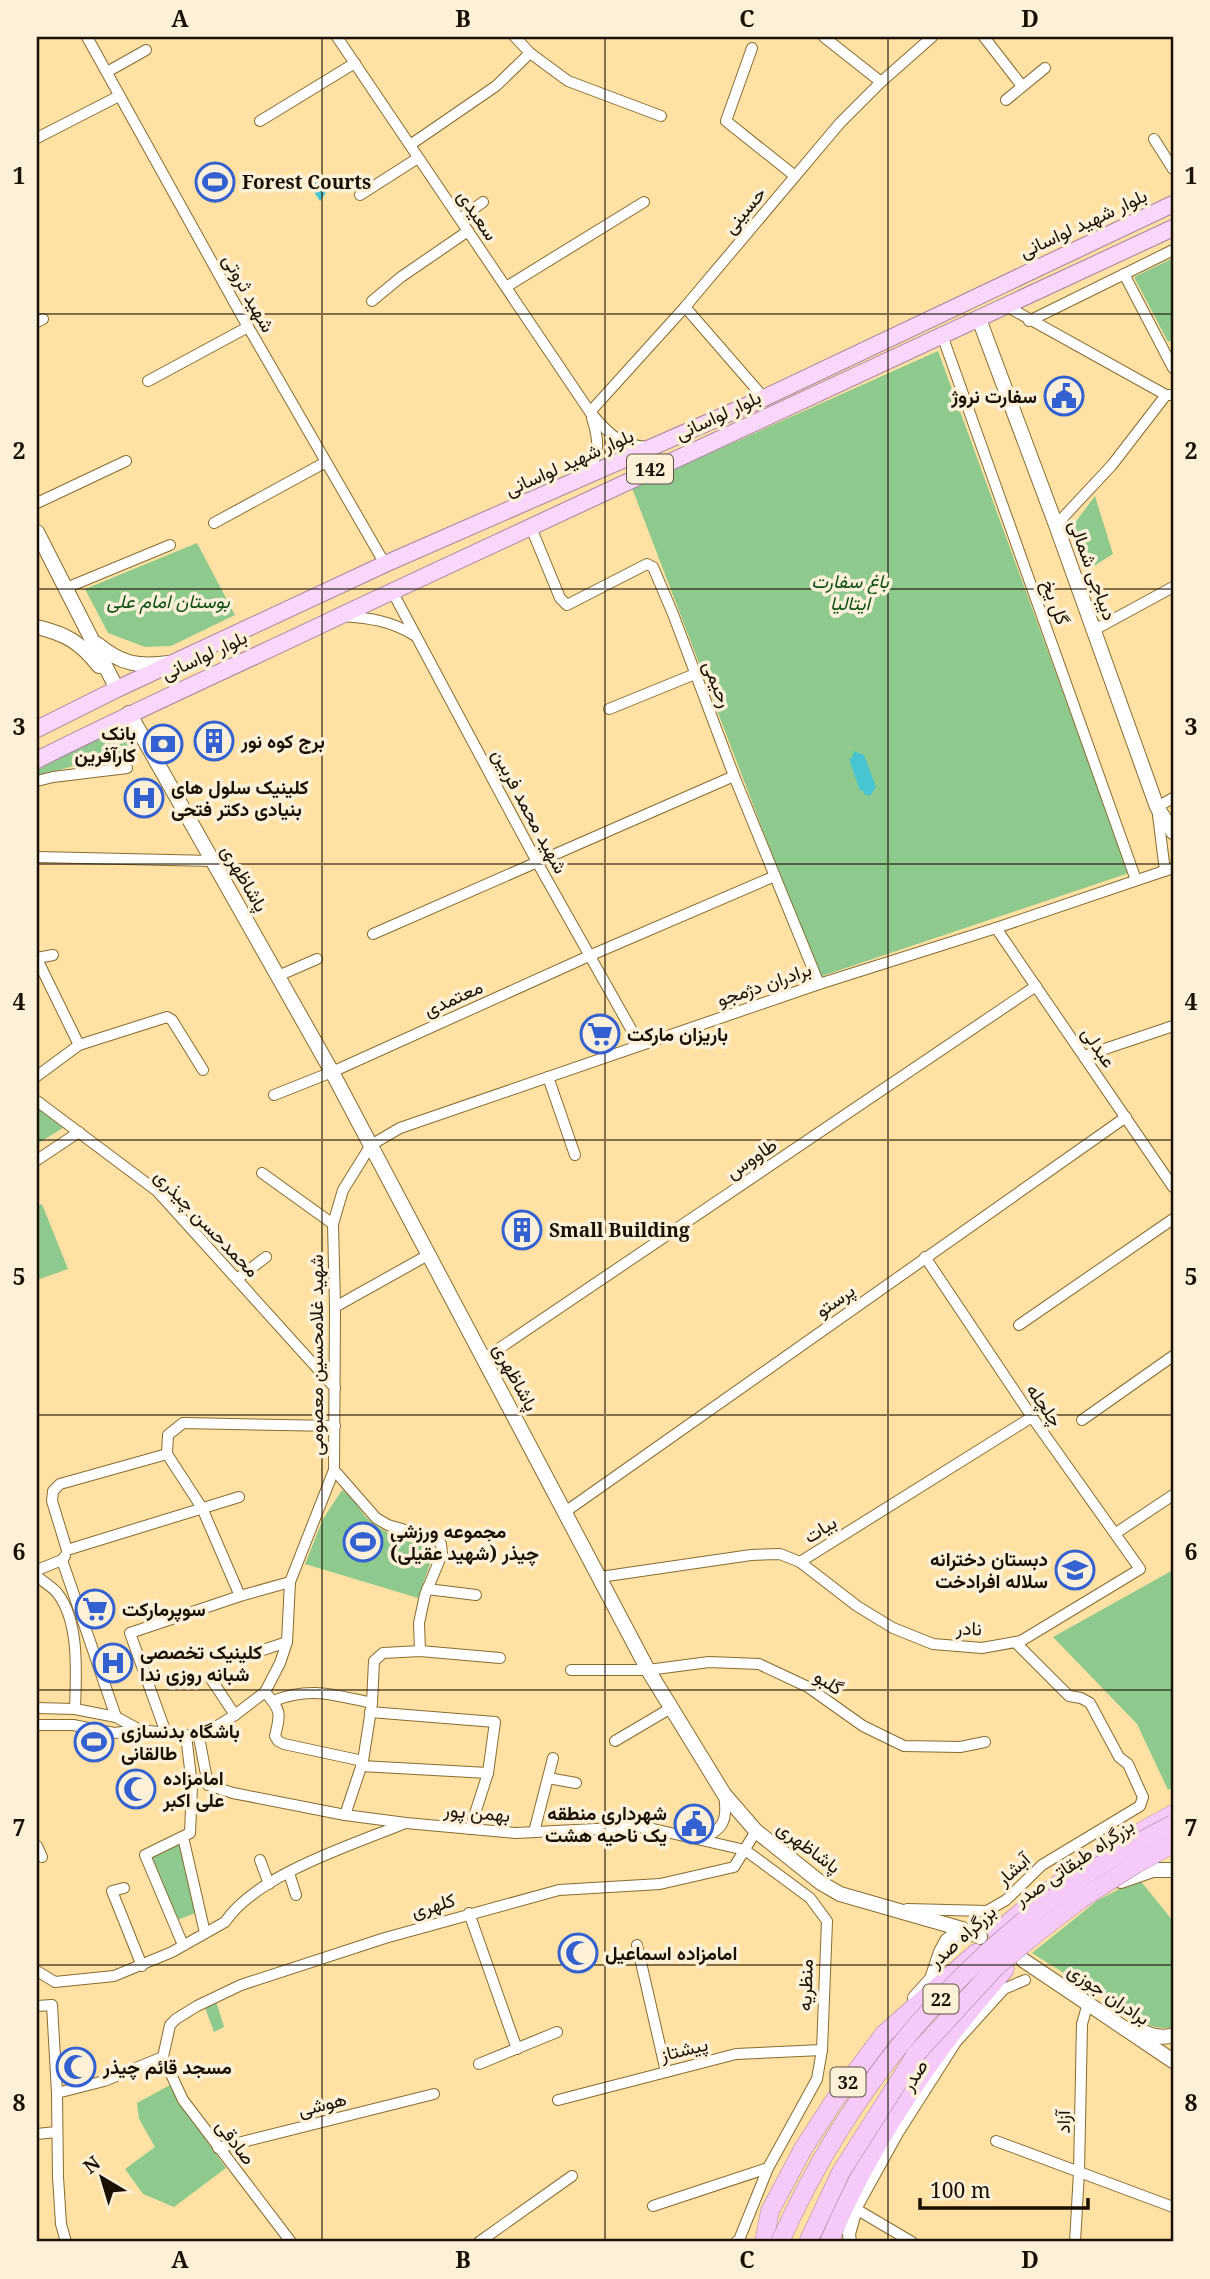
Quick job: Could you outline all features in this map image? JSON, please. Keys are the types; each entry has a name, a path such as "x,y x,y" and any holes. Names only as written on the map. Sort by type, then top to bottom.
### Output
{"highway":[{"name":"بزرگراه صدر","path":"764,2242 770,2211 810,2139 834,2101 884,2034 1020,1911 1122,1841 1173,1814"},
{"name":"بزرگراه طبقاتی صدر","path":"780,2242 820,2163 874,2079 901,2044 973,1964 1026,1917 1070,1885 1111,1858 1173,1824"},
{"name":"بزرگراه طبقاتی صدر","path":"816,2240 841,2172 916,2054 997,1966 1038,1931 1136,1864 1173,1846"},
{"name":"32","path":"816,2240 844,2174 873,2124 921,2058 1005,1969 1024,1955 1068,1913 1173,1846"},
{"path":"816,2240 845,2201 890,2125 941,2048 1005,1969"},
{"path":"757,2242 770,2211"}],"main road":[{"name":"بلوار شهید لواسانی","path":"246,629 386,564 764,398 1173,204"},
{"name":"بلوار لواسانی","path":"37,760 129,713 530,525 1173,228"},
{"name":"دیباجی شمالی","path":"979,319 1157,807 1173,832"},
{"path":"37,532 129,713"},
{"path":"62,634 68,633 75,626 78,617 76,608"},
{"path":"37,627 62,634 86,651 117,689"},
{"name":"بلوار لواسانی","path":"37,729 246,629"},
{"path":"93,641 112,656 128,663 151,665 174,662 172,676 180,686 186,687"},
{"name":"پاشاظهری","path":"129,713 332,1072 648,1670 724,1794 757,1831 821,1883 840,1894 962,1929 984,1941"},
{"path":"1101,1890 1141,1872 1173,1870"},
{"path":"884,2034 932,1979 947,1941 962,1929"},
{"name":"برادران جوزی","path":"1024,1955 1173,2061"},
{"path":"1088,2003 1147,2035 1173,2035"}],"street":[{"name":"شهید ثروتی","path":"87,37 248,327 386,564"},
{"name":"سعیدی","path":"337,37 590,412 622,442 653,447"},
{"path":"515,37 530,53 568,81 661,116"},
{"path":"824,37 881,82"},
{"name":"حسینی","path":"590,412 685,307 840,123 932,37"},
{"path":"984,37 1022,86"},
{"path":"752,48 726,121 795,176"},
{"path":"107,72 146,51"},
{"path":"410,145 496,86 530,53"},
{"path":"260,121 355,63"},
{"path":"1006,100 1045,68"},
{"path":"37,138 119,96"},
{"path":"1154,139 1173,169"},
{"path":"360,195 418,158"},
{"path":"460,219 483,202"},
{"path":"506,286 644,202"},
{"path":"372,301 401,277 468,231"},
{"path":"1029,320 1173,250"},
{"path":"1124,274 1169,350 1173,368"},
{"path":"1006,306 1170,395 1112,465 1056,525"},
{"path":"685,307 764,398"},
{"path":"148,381 248,327"},
{"name":"گل یخ","path":"942,335 1136,880"},
{"name":"سعیدی","path":"579,481 593,466 598,448 598,437 590,412"},
{"path":"37,503 126,461"},
{"path":"214,523 326,462"},
{"name":"رحیمی","path":"530,525 560,598 567,605 647,564 653,567 819,984"},
{"path":"66,588 170,545"},
{"path":"1094,630 1173,587"},
{"name":"شهید محمد فربین","path":"393,591 537,862 640,1045"},
{"path":"340,616 375,618 416,636"},
{"path":"609,709 695,674"},
{"path":"37,781 127,768"},
{"path":"373,934 734,776"},
{"path":"1169,869 1157,807 1173,798"},
{"path":"37,856 213,861"},
{"name":"برادران دژمجو","path":"371,1145 400,1128 819,984 1169,869"},
{"name":"معتمدی","path":"274,1095 332,1072 775,876"},
{"name":"عبدلی","path":"996,928 1173,1187"},
{"path":"54,955 37,958 79,1045"},
{"path":"278,976 317,960"},
{"name":"طاووس","path":"485,1358 1036,986"},
{"path":"37,1076 79,1045 167,1017 172,1020 203,1070"},
{"path":"1084,1056 1173,1026"},
{"path":"548,1077 575,1155"},
{"name":"محمدحسن چیذری","path":"37,1101 157,1191 335,1388"},
{"name":"پرستو","path":"565,1512 1126,1117"},
{"path":"37,1160 79,1132"},
{"name":"شهید غلامحسین معصومی","path":"200,1737 265,1692 287,1642 290,1582 334,1470 333,1224 344,1189 371,1145"},
{"path":"262,1173 333,1224"},
{"path":"1019,1325 1173,1219"},
{"path":"335,1307 428,1255"},
{"path":"237,1279 266,1257"},
{"name":"چلچله","path":"925,1257 1032,1417 1140,1569"},
{"path":"1082,1420 1173,1356"},
{"name":"بیات","path":"600,1577 751,1555 780,1554 800,1562 1032,1417"},
{"path":"240,1596 202,1508 167,1454 168,1435 183,1423 335,1426"},
{"path":"116,1717 65,1555 52,1501 53,1491 60,1484 167,1454"},
{"path":"334,1470 376,1518 388,1525 436,1539 441,1545 442,1553 427,1590 419,1623 420,1651"},
{"path":"1116,1533 1173,1495"},
{"path":"37,1570 65,1555 239,1497"},
{"name":"نادر","path":"800,1562 857,1606 884,1622 933,1644 982,1648 1021,1641 1140,1569"},
{"path":"37,1576 58,1594 72,1625 76,1665 75,1709"},
{"path":"166,1733 130,1633 290,1582"},
{"path":"427,1590 476,1595"},
{"path":"239,1658 287,1642"},
{"name":"آبشار","path":"896,1909 986,1911 1006,1900 1042,1865 1140,1806 1143,1797 1128,1764 1119,1757 1090,1703 1069,1696 1014,1642"},
{"path":"345,1815 362,1764 371,1707 374,1661 383,1653 420,1651 500,1658"},
{"name":"گلبو","path":"571,1670 648,1670 709,1662 759,1664 808,1687 863,1726 904,1746 960,1747 985,1742"},
{"path":"211,1679 235,1715"},
{"path":"273,1701 292,1693 314,1691 371,1707 495,1722 488,1773 470,1829"},
{"path":"265,1692 279,1709 275,1736 284,1744 362,1764 488,1773"},
{"path":"37,1708 75,1709 116,1717 140,1730"},
{"path":"615,1741 671,1709"},
{"path":"37,1725 73,1725 114,1732 140,1730 200,1737 208,1785"},
{"path":"183,1945 145,1855 190,1833 192,1786 186,1735"},
{"path":"534,1832 553,1758"},
{"path":"548,1778 576,1783"},
{"name":"بهمن پور","path":"192,1786 196,1790 208,1785 233,1793 345,1815 407,1823 516,1833 635,1827 745,1850"},
{"path":"698,1839 712,1835 722,1825 727,1810 724,1794"},
{"path":"37,1971 55,1982 114,1976 142,1966 226,1922 233,1910 289,1873 407,1823"},
{"name":"کلهری","path":"163,2057 170,2025 176,2019 234,1988 385,1938 559,1890 660,1884 734,1867 757,1831"},
{"path":"183,1837 205,1933"},
{"path":"37,1846 42,1857"},
{"name":"منظریه","path":"736,2242 768,2168 817,2079 822,2050 827,1921 810,1898 745,1850"},
{"path":"260,1860 269,1884"},
{"path":"289,1873 296,1895"},
{"path":"124,1888 112,1891 142,1966"},
{"path":"469,1913 517,2049"},
{"path":"637,1945 666,2072"},
{"name":"صدر","path":"856,2208 898,2133 956,2042 1004,1989 1024,1980"},
{"name":"آزاد","path":"1075,2242 1082,2024 1088,2003"},
{"path":"37,2007 52,2005 61,2224 66,2242"},
{"path":"480,2064 557,2032"},
{"name":"پیشتاز","path":"558,2100 736,2054 822,2050"},
{"path":"57,2093 104,2081 163,2057"},
{"name":"صادقی","path":"163,2057 183,2100 291,2242"},
{"name":"هوشی","path":"218,2148 434,2094"},
{"path":"37,2134 56,2132"},
{"path":"996,2140 1173,2207"},
{"path":"653,2206 768,2168"},
{"path":"479,2242 572,2176"},
{"path":"850,2242 849,2234 856,2208 912,2242"}],"green space":[{"name":"Forest Courts","path":"213,164 235,191 214,204 196,173"},
{"path":"1171,259 1173,339 1168,342 1134,277"},
{"name":"باغ سفارت ایتالیا","path":"938,351 1129,873 819,977 632,488"},
{"path":"1095,496 1113,554 1086,571 1071,528"},
{"name":"بوستان امام علی","path":"197,543 235,615 171,646 145,647 108,633 85,589"},
{"path":"118,732 130,739 128,750 37,776 37,770 107,734"},
{"path":"37,1108 63,1128 37,1144"},
{"path":"42,1204 68,1269 37,1280 37,1206"},
{"name":"مجموعه ورزشی چیذر (شهید عقیلی)","path":"342,1490 375,1525 400,1538 435,1550 418,1598 305,1564 323,1519"},
{"path":"1173,1570 1173,1787 1168,1790 1137,1724 1053,1637"},
{"path":"182,1842 198,1912 175,1921 148,1858"},
{"path":"1139,1879 1173,1921 1173,2027 1159,2028 1143,2022 1032,1953 1098,1900"},
{"path":"216,2001 224,2027 214,2032 204,2005"},
{"path":"170,2085 226,2168 174,2207 143,2194 125,2169 155,2147 139,2119 137,2103"}],"water":[{"path":"316,173 328,190 320,201 306,180"},
{"path":"854,751 864,755 876,787 870,796 864,794 863,790 860,791 849,759"}],"place":[{"name":"Forest Courts","path":"215,182"},
{"name":"سفارت نروژ","path":"1064,396"},
{"name":"برج کوه نور","path":"214,741"},
{"name":"بانک کارآفرین","path":"163,744"},
{"name":"کلینیک سلول های بنیادی دکتر فتحی","path":"144,798"},
{"name":"باریزان مارکت","path":"600,1034"},
{"name":"Small Building","path":"522,1230"},
{"name":"مجموعه ورزشی چیذر (شهید عقیلی)","path":"363,1542"},
{"name":"دبستان دخترانه سلاله افرادخت","path":"1075,1570"},
{"name":"سوپرمارکت","path":"95,1609"},
{"name":"کلینیک تخصصی شبانه روزی ندا","path":"113,1663"},
{"name":"باشگاه بدنسازی طالقانی","path":"94,1742"},
{"name":"امامزاده علی اکبر","path":"136,1789"},
{"name":"شهرداری منطقه یک ناحیه هشت","path":"694,1824"},
{"name":"امامزاده اسماعیل","path":"578,1953"},
{"name":"مسجد قائم چیذر","path":"76,2067"}]}
